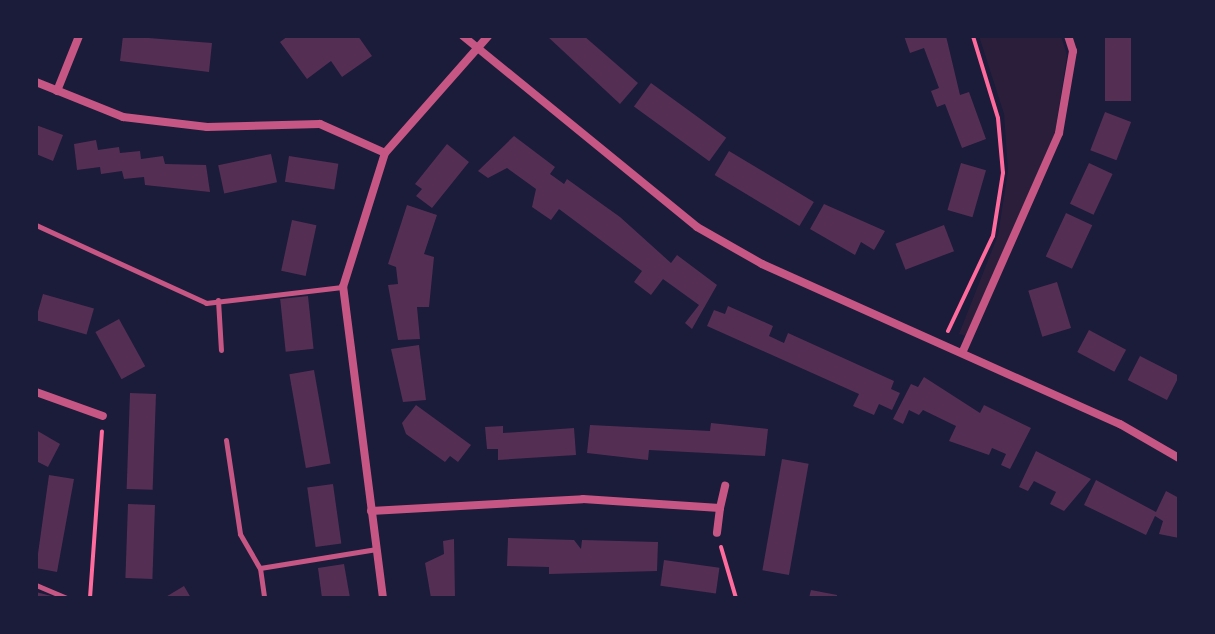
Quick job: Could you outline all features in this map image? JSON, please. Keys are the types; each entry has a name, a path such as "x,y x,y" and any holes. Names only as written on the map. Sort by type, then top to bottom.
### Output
{"street":[{"path":"57,91 79,36"},
{"path":"463,36 475,50 697,227 942,345 963,351 1179,458"},
{"path":"383,598 343,287 385,153 488,36"},
{"path":"963,351 1059,133 1073,51 1068,36"},
{"path":"36,82 123,117 207,127 320,124 385,153"},
{"path":"36,392 103,416"},
{"path":"717,533 725,486"},
{"path":"371,511 583,499 720,508"}],"lane":[{"path":"36,225 180,294 218,300 343,287"},
{"path":"218,300 221,350"},
{"path":"226,440 240,534 260,568 264,598"},
{"path":"260,568 376,549"},
{"path":"36,585 67,598"}],"path":[{"path":"942,345 993,236 1003,173 998,118 973,36"},
{"path":"90,598 103,416"},
{"path":"717,533 736,598"}],"shaded area":[{"path":"979,36 1061,36 1067,55 1055,133 966,336 959,334 998,235 1008,171 1004,114"}],"building":[{"path":"123,36 212,43 209,72 120,61"},
{"path":"288,36 358,36 372,56 342,77 331,61 307,79 280,42"},
{"path":"547,36 584,36 638,83 620,104"},
{"path":"904,36 946,36 960,95 969,92 986,139 962,148 945,104 937,107 931,91 939,88 924,48 910,53"},
{"path":"1105,36 1131,36 1131,101 1105,101"},
{"path":"651,83 726,138 709,161 634,106"},
{"path":"1105,112 1131,122 1116,160 1090,150"},
{"path":"36,125 63,135 53,161 36,154"},
{"path":"514,136 555,167 550,174 564,184 567,179 620,217 671,263 677,255 717,285 692,329 685,323 699,305 663,279 651,295 634,282 642,271 559,209 551,220 532,207 536,189 507,168 488,178 478,171"},
{"path":"96,140 98,150 119,147 120,153 140,151 141,159 163,156 165,164 206,165 210,192 145,185 144,177 124,179 122,171 101,174 100,167 77,170 74,144"},
{"path":"447,144 469,162 432,208 416,196 422,189 415,184"},
{"path":"729,151 814,202 799,226 715,175"},
{"path":"271,154 277,182 224,194 218,165"},
{"path":"289,156 338,164 334,190 285,182"},
{"path":"961,163 986,170 972,217 947,210"},
{"path":"1089,163 1113,174 1094,215 1070,204"},
{"path":"824,204 885,231 874,250 861,242 855,255 810,229"},
{"path":"407,205 437,215 424,254 434,257 429,307 417,307 420,339 398,340 388,285 398,284 396,267 388,264"},
{"path":"1066,213 1092,225 1072,269 1046,257"},
{"path":"292,220 316,225 306,276 281,271"},
{"path":"944,225 954,251 905,270 895,244"},
{"path":"1057,282 1071,328 1042,337 1028,291"},
{"path":"43,294 94,309 87,335 36,320"},
{"path":"308,296 314,349 286,352 280,299"},
{"path":"728,306 773,326 769,336 784,343 788,333 894,381 891,389 900,393 892,410 879,404 874,415 853,406 859,394 707,326 714,310 725,314"},
{"path":"119,319 145,366 122,379 95,332"},
{"path":"1089,330 1126,350 1114,372 1077,352"},
{"path":"419,345 426,400 403,402 391,349"},
{"path":"1140,356 1179,376 1167,400 1128,380"},
{"path":"314,370 330,464 306,468 289,374"},
{"path":"924,377 980,413 984,405 1031,428 1010,469 1001,465 1006,454 992,448 989,455 949,441 956,426 923,410 919,415 909,410 903,424 893,419 911,384 918,387"},
{"path":"130,393 156,394 153,490 127,489"},
{"path":"416,405 471,445 458,462 450,456 445,462 406,434 402,423"},
{"path":"711,423 768,429 765,456 649,450 648,460 587,453 590,425 710,431"},
{"path":"503,426 503,433 574,428 576,455 498,460 498,449 487,449 485,427"},
{"path":"36,430 60,444 48,467 36,461"},
{"path":"1036,451 1091,479 1064,511 1050,504 1056,492 1034,481 1028,491 1019,487"},
{"path":"782,459 809,464 789,575 762,570"},
{"path":"49,475 74,479 57,572 36,568"},
{"path":"1096,480 1156,512 1166,491 1179,498 1179,538 1159,534 1163,521 1155,516 1146,535 1084,505"},
{"path":"333,484 341,543 316,547 307,488"},
{"path":"128,504 155,505 152,579 125,578"},
{"path":"508,538 574,540 581,549 582,540 658,542 657,571 549,574 549,567 507,566"},
{"path":"454,539 455,598 431,598 425,563 444,554 443,541"},
{"path":"664,560 719,568 716,594 660,586"},
{"path":"344,564 350,598 322,598 318,568"},
{"path":"184,586 191,598 164,598"},
{"path":"811,590 837,595 837,598 809,598"},
{"path":"36,592 55,597 55,598 36,598"}]}
